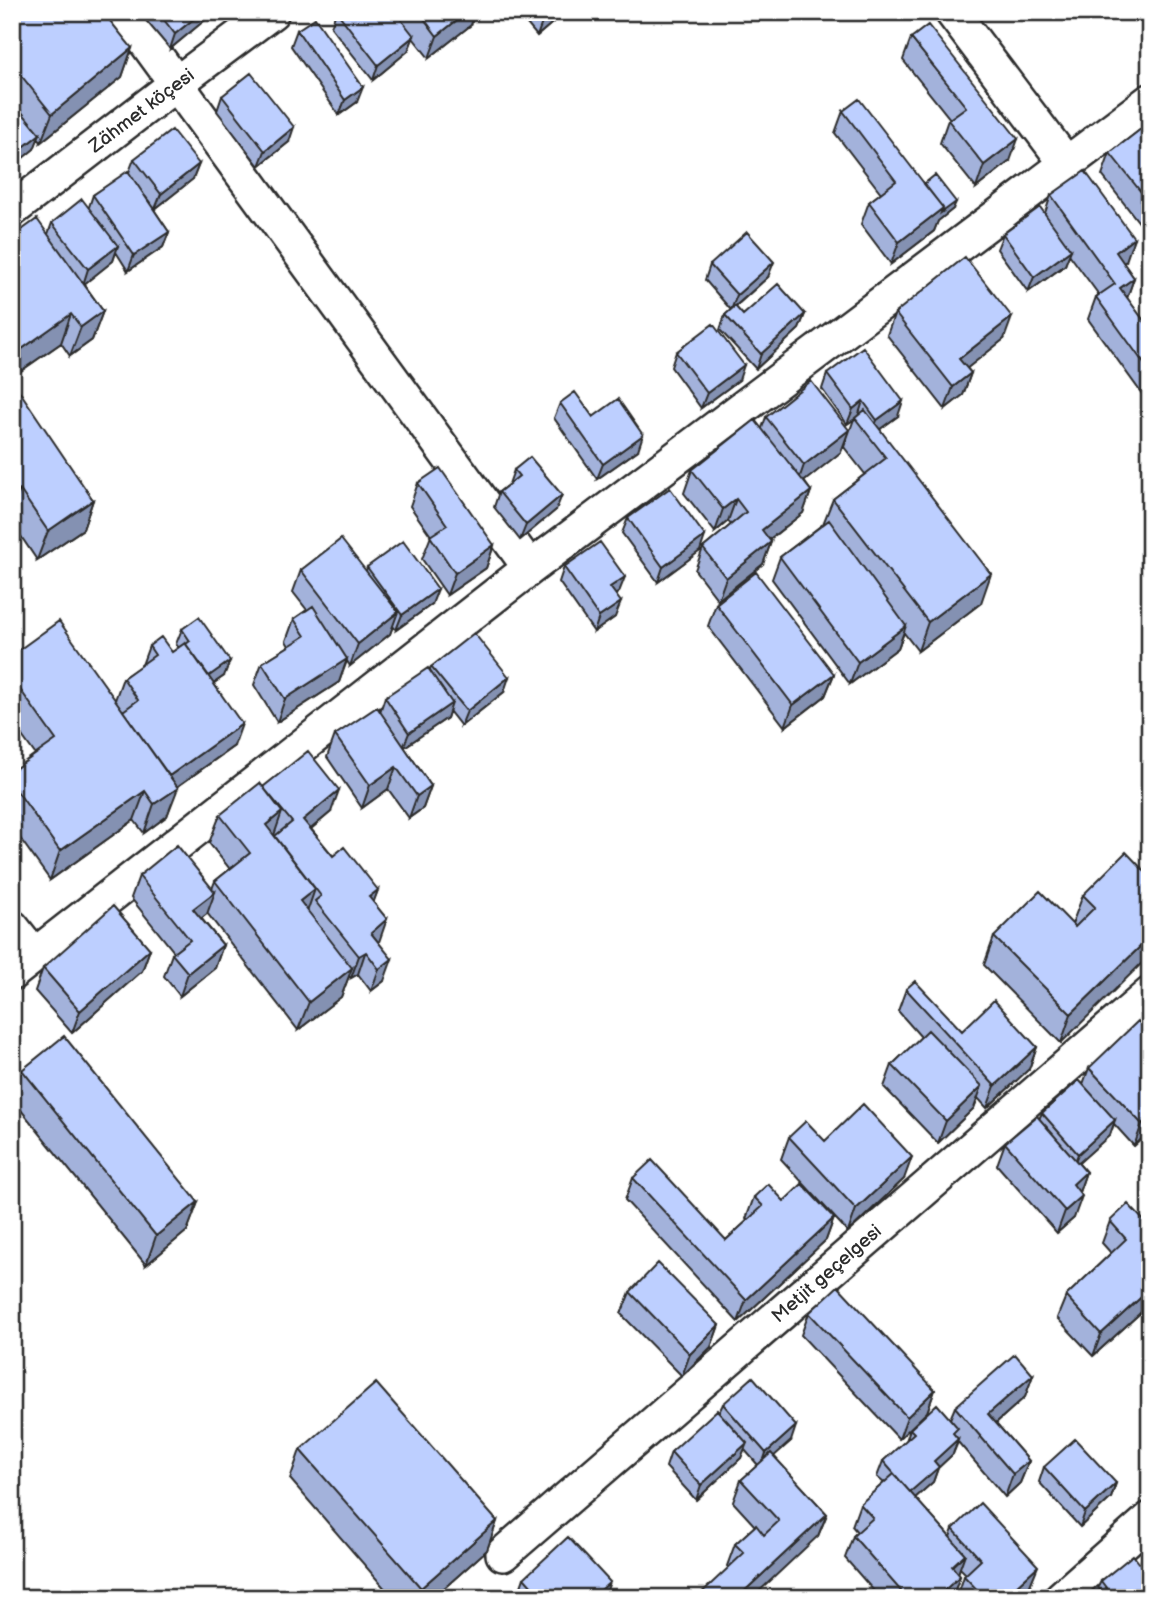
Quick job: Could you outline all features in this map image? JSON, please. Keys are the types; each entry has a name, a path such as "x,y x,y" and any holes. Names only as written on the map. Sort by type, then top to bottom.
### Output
{"street":[{"path":"124,12 530,568"},
{"name":"Zähmet köçesi","path":"12,210 272,12"},
{"path":"952,12 1066,163"},
{"path":"12,927 23,964 530,568 1150,101"},
{"name":"Metjit geçelgesi","path":"503,1554 1150,994"},
{"path":"1061,1598 1150,1519"}],"building":[{"path":"12,12 103,12 132,48 52,114 12,64"},
{"path":"158,12 202,12 175,34"},
{"path":"337,12 395,12 414,36 378,65"},
{"path":"419,12 467,12 437,36"},
{"path":"315,18 363,87 345,100 297,30"},
{"path":"928,25 1018,139 984,165 948,120 966,107 911,38"},
{"path":"251,73 294,127 265,151 222,96"},
{"path":"859,99 943,208 899,242 869,202 896,181 843,111"},
{"path":"15,104 40,134 12,156 12,106"},
{"path":"1150,122 1150,202 1149,202 1110,153"},
{"path":"172,130 199,164 161,194 134,159"},
{"path":"128,171 169,232 134,255 93,195"},
{"path":"1085,171 1134,238 1116,252 1134,278 1120,288 1150,329 1150,372 1096,297 1115,284 1051,195"},
{"path":"935,175 956,202 941,213 943,208 924,184"},
{"path":"82,199 118,246 88,269 52,223"},
{"path":"1040,207 1071,250 1034,277 1003,234"},
{"path":"37,219 103,311 81,327 71,314 12,356 12,237"},
{"path":"747,232 774,262 737,295 710,265"},
{"path":"965,257 1012,317 959,359 971,373 953,387 895,313"},
{"path":"778,284 805,314 761,354 725,315 735,306 743,315"},
{"path":"713,324 744,365 707,393 676,352"},
{"path":"863,347 903,401 877,420 863,401 853,409 827,374"},
{"path":"811,381 849,430 804,465 766,417"},
{"path":"16,386 93,500 48,531 20,490 12,495 12,389"},
{"path":"575,392 593,417 618,399 643,435 603,464 560,403"},
{"path":"865,410 991,574 928,622 833,499 886,458 855,418"},
{"path":"755,420 811,491 762,530 771,542 726,578 703,548 746,512 736,499 723,509 692,470"},
{"path":"530,457 562,495 526,525 499,492 519,476 514,470"},
{"path":"440,468 494,545 455,573 430,536 447,525 418,483"},
{"path":"670,488 705,536 663,567 628,518"},
{"path":"829,520 906,626 858,662 780,557"},
{"path":"341,539 398,612 358,644 301,570"},
{"path":"403,541 438,589 402,615 367,567"},
{"path":"600,542 625,577 610,587 621,602 599,617 564,567"},
{"path":"756,572 834,674 793,705 716,604"},
{"path":"12,588 18,596 12,600"},
{"path":"313,606 347,659 285,699 262,663 305,636 294,619"},
{"path":"199,617 230,661 209,676 186,644 190,641 182,629"},
{"path":"59,621 178,788 154,804 145,791 60,851 12,784 12,771 56,740 12,678 12,655"},
{"path":"474,633 509,677 467,711 431,667"},
{"path":"161,637 172,652 185,643 242,724 169,776 123,711 138,700 123,678 155,655 149,646"},
{"path":"428,668 452,703 409,733 385,697"},
{"path":"377,707 431,786 417,796 396,767 370,785 335,735"},
{"path":"308,751 339,790 303,820 333,856 344,847 378,890 369,897 387,919 371,933 392,959 379,969 366,952 359,956 315,901 321,896 275,836 292,822 263,787"},
{"path":"260,783 282,812 266,825 315,889 300,901 352,968 309,1002 215,881 250,853 220,815"},
{"path":"177,845 215,892 193,909 223,945 188,973 172,954 190,940 139,876"},
{"path":"1126,852 1150,877 1150,937 1071,1014 994,937 1040,891 1075,927 1095,907 1083,895"},
{"path":"113,906 150,949 80,1011 43,968"},
{"path":"915,981 962,1031 994,1000 1037,1047 995,1086 906,989"},
{"path":"1138,1021 1150,1034 1150,1117 1142,1124 1089,1068"},
{"path":"928,1030 982,1086 946,1121 892,1065"},
{"path":"64,1036 198,1202 156,1236 22,1070"},
{"path":"1079,1080 1115,1120 1078,1154 1042,1113"},
{"path":"863,1104 912,1157 856,1209 789,1137 806,1121 825,1141"},
{"path":"1037,1116 1086,1172 1073,1184 1082,1196 1065,1211 1005,1143"},
{"path":"652,1160 726,1240 763,1206 754,1197 768,1184 784,1201 802,1184 834,1218 746,1300 633,1178"},
{"path":"1128,1204 1150,1227 1150,1289 1101,1334 1066,1296 1126,1239 1110,1221"},
{"path":"658,1263 719,1325 690,1354 630,1292"},
{"path":"838,1286 935,1390 907,1417 809,1313"},
{"path":"1015,1354 1033,1375 988,1414 1029,1461 1013,1474 955,1407"},
{"path":"753,1377 796,1426 766,1453 723,1404"},
{"path":"376,1383 497,1521 421,1588 300,1450"},
{"path":"937,1404 958,1428 953,1433 958,1439 934,1461 939,1467 910,1492 883,1461 914,1433 910,1429"},
{"path":"717,1410 747,1443 701,1485 671,1452"},
{"path":"1075,1439 1116,1483 1085,1512 1044,1467"},
{"path":"771,1453 827,1514 737,1598 696,1598 744,1553 735,1544 756,1525 764,1535 779,1521 741,1480"},
{"path":"894,1474 965,1554 952,1566 960,1576 936,1598 907,1598 853,1536 873,1518 860,1504"},
{"path":"980,1503 1038,1566 1003,1598 985,1598 964,1576 981,1560 953,1529"},
{"path":"568,1537 610,1582 592,1598 542,1598 524,1578"},
{"path":"1133,1555 1150,1577 1150,1598 1114,1598 1101,1581"},
{"path":"1097,1586 1107,1598 1084,1598"},
{"path":"791,1592 796,1598 785,1598"}]}
